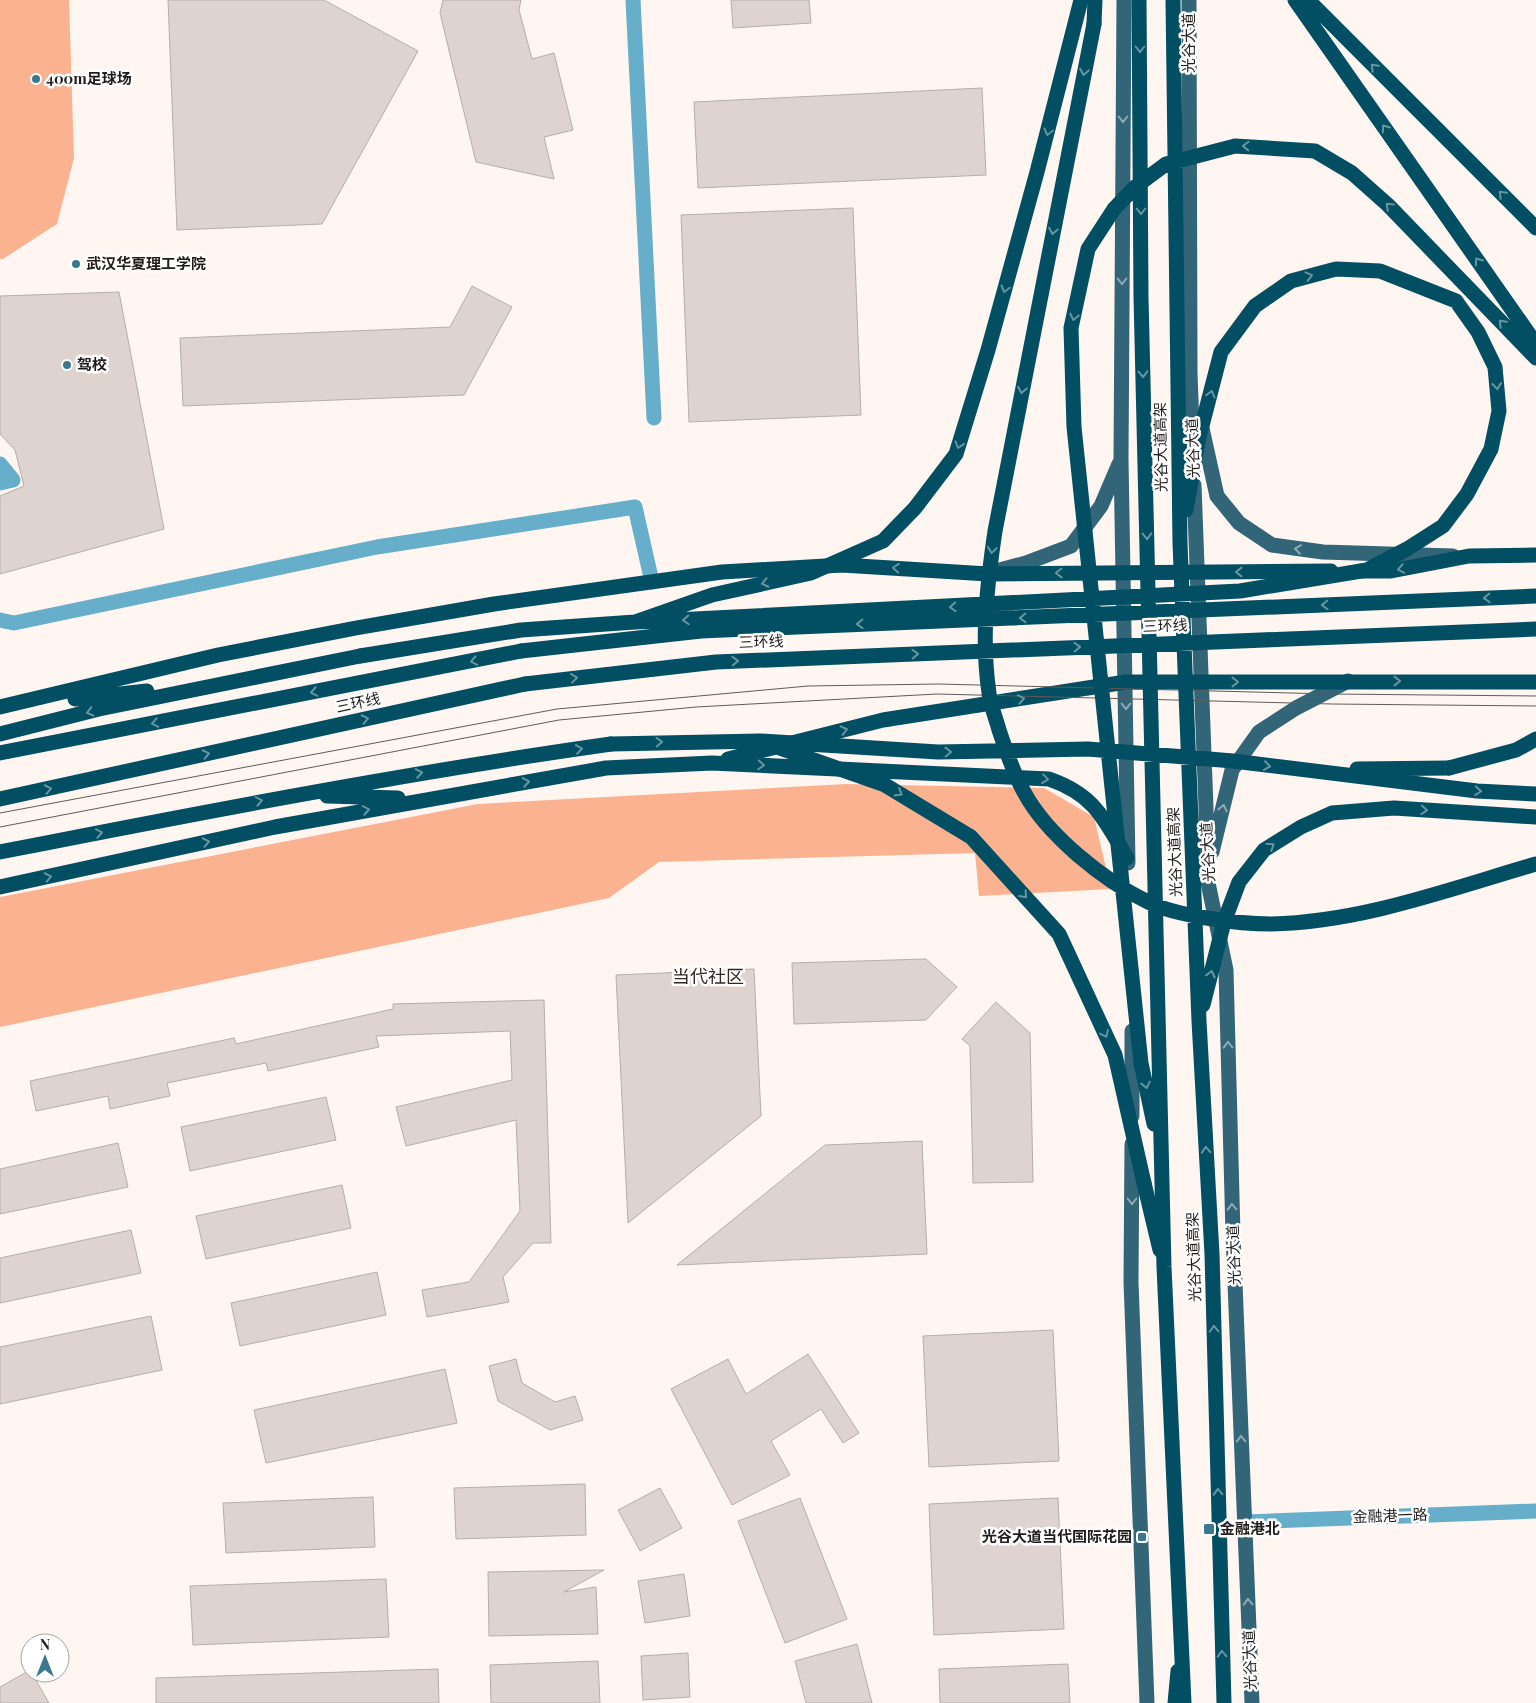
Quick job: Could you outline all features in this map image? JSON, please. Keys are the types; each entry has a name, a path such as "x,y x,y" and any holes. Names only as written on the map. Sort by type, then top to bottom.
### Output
{"highway":[{"path":"635,622 712,595 811,573 883,541 915,508 956,454 988,350 1038,172 1081,0"},
{"path":"1095,0 1094,24 994,531 987,587 983,641 989,696 1004,747 1024,793 1076,855 1148,902 1190,915 1270,924 1316,920 1375,911 1536,864"},
{"name":"光谷大道高架","path":"1140,0 1142,297 1164,1267 1184,1703"},
{"name":"光谷大道高架","path":"1173,0 1180,543 1199,1021 1212,1254 1224,1703"},
{"path":"1295,0 1536,344"},
{"path":"1308,0 1536,228"},
{"path":"1162,1161 1141,1063 1074,427 1072,328 1088,250 1114,209 1135,187 1166,164 1234,146 1314,151 1352,173 1388,205 1536,358"},
{"path":"0,734 99,710 360,656 521,630 635,622 1240,592 1367,570 1407,549 1443,526 1467,494 1491,449 1499,412 1495,368 1478,332 1456,301 1380,271 1336,269 1290,281 1255,306 1222,352 1198,441 1180,543"},
{"path":"0,707 218,656 356,628 494,604 722,572 842,565 988,574 1391,571 1469,556 1536,555"},
{"name":"三环线","path":"0,753 522,651 701,631 1536,596"},
{"name":"三环线","path":"0,799 525,684 716,662 1536,629"},
{"path":"0,707 248,679"},
{"path":"712,763 883,720 1126,682 1536,682"},
{"path":"1291,769 1449,768 1516,750 1536,739"},
{"path":"760,741 885,785 971,837 1059,934 1115,1055 1164,1267"},
{"path":"0,852 285,796 470,764 611,744 760,741 938,752 1088,749 1233,761 1477,791 1536,794"},
{"path":"0,887 275,827 606,768 712,763 1049,779 1070,786 1097,808 1127,858"},
{"path":"285,796 346,796 425,800"},
{"path":"1199,1021 1224,922 1239,882 1264,850 1301,827 1332,813 1394,808 1536,817"},
{"path":"1174,1703 1181,1645"}],"main road":[{"path":"1124,0 1121,459 1126,682 1127,858 1133,941 1131,1282 1147,1703"},
{"name":"光谷大道","path":"1189,0 1190,372 1206,873 1226,970 1252,1703"},
{"path":"1190,372 1217,496 1239,523 1272,545 1323,552 1469,556"},
{"path":"988,574 1026,563 1071,546 1101,506 1121,459"},
{"path":"1206,873 1232,770 1259,732 1296,708 1348,681"}],"street":[{"path":"633,0 654,418"},
{"path":"0,464 13,480 0,483"},
{"path":"0,620 14,623 377,547 635,507 652,582"},
{"name":"金融港一路","path":"1245,1522 1536,1511"}],"shaded area":[{"name":"400m足球场","path":"0,0 69,0 74,158 57,224 3,259 0,259"},
{"path":"846,784 1044,788 1094,817 1111,889 979,896 975,853 659,862 609,898 0,1027 0,897 478,804"}],"building":[{"path":"168,0 324,0 418,51 322,224 177,230"},
{"path":"443,0 521,0 519,10 532,59 554,53 573,130 544,137 554,179 476,162 440,13"},
{"path":"731,0 809,0 811,23 733,28"},
{"path":"982,88 986,175 698,188 694,102"},
{"path":"853,208 861,415 689,422 681,215"},
{"path":"472,286 512,307 464,395 183,406 180,338 450,327"},
{"name":"驾校","path":"119,292 164,529 0,574 0,496 24,486 15,450 0,434 0,296"},
{"path":"926,959 957,987 926,1020 794,1024 792,963"},
{"path":"754,969 761,1116 628,1223 616,975"},
{"path":"544,1000 551,1243 533,1243 503,1277 509,1302 427,1317 422,1290 469,1282 520,1211 516,1120 406,1146 396,1107 512,1080 510,1031 376,1036 379,1047 268,1071 266,1063 167,1083 170,1096 110,1109 108,1096 36,1111 30,1081 234,1038 236,1044 393,1009 393,1004"},
{"path":"996,1002 1030,1033 1033,1182 973,1183 970,1046 962,1039"},
{"path":"326,1097 336,1140 190,1171 181,1127"},
{"path":"922,1141 927,1254 677,1265 825,1145"},
{"path":"118,1143 128,1187 0,1214 0,1169"},
{"path":"342,1185 351,1228 206,1259 196,1216"},
{"path":"131,1230 141,1273 0,1303 0,1258"},
{"path":"377,1272 386,1315 240,1346 231,1303"},
{"path":"151,1316 162,1370 0,1404 0,1347"},
{"path":"1053,1330 1059,1461 929,1467 923,1336"},
{"path":"808,1354 859,1433 843,1443 821,1409 771,1441 790,1475 732,1505 671,1389 728,1359 746,1394"},
{"path":"516,1359 522,1383 555,1402 575,1396 583,1420 550,1430 498,1401 489,1366"},
{"path":"445,1369 457,1423 266,1463 254,1410"},
{"path":"585,1484 586,1535 456,1539 454,1488"},
{"path":"660,1488 682,1528 640,1551 618,1510"},
{"path":"373,1497 375,1547 226,1553 223,1503"},
{"path":"800,1498 847,1619 785,1643 738,1521"},
{"path":"1058,1498 1064,1629 934,1635 929,1504"},
{"path":"604,1570 564,1592 596,1587 598,1634 489,1636 488,1572"},
{"path":"684,1574 690,1616 645,1623 638,1581"},
{"path":"386,1579 389,1637 193,1645 190,1586"},
{"path":"857,1644 872,1703 806,1703 795,1661"},
{"path":"688,1653 690,1697 643,1700 641,1656"},
{"path":"598,1661 600,1703 491,1703 490,1665"},
{"path":"1068,1664 1070,1703 940,1703 939,1669"},
{"path":"438,1669 439,1703 156,1703 156,1678"},
{"path":"20,1676 20,1683 37,1683 49,1703 0,1703 0,1687"}],"tram line":[{"path":"0,813 557,709 808,686 938,684 1331,694 1536,696"},
{"path":"0,827 559,720 696,707 937,694 1332,704 1536,706"}],"place":[{"name":"400m足球场","path":"36,79"},
{"name":"武汉华夏理工学院","path":"76,264"},
{"name":"驾校","path":"67,365"},
{"name":"金融港北","path":"1209,1529"},
{"name":"光谷大道当代国际花园","path":"1142,1537"}],"district":[{"name":"当代社区","path":"708,977"}]}
